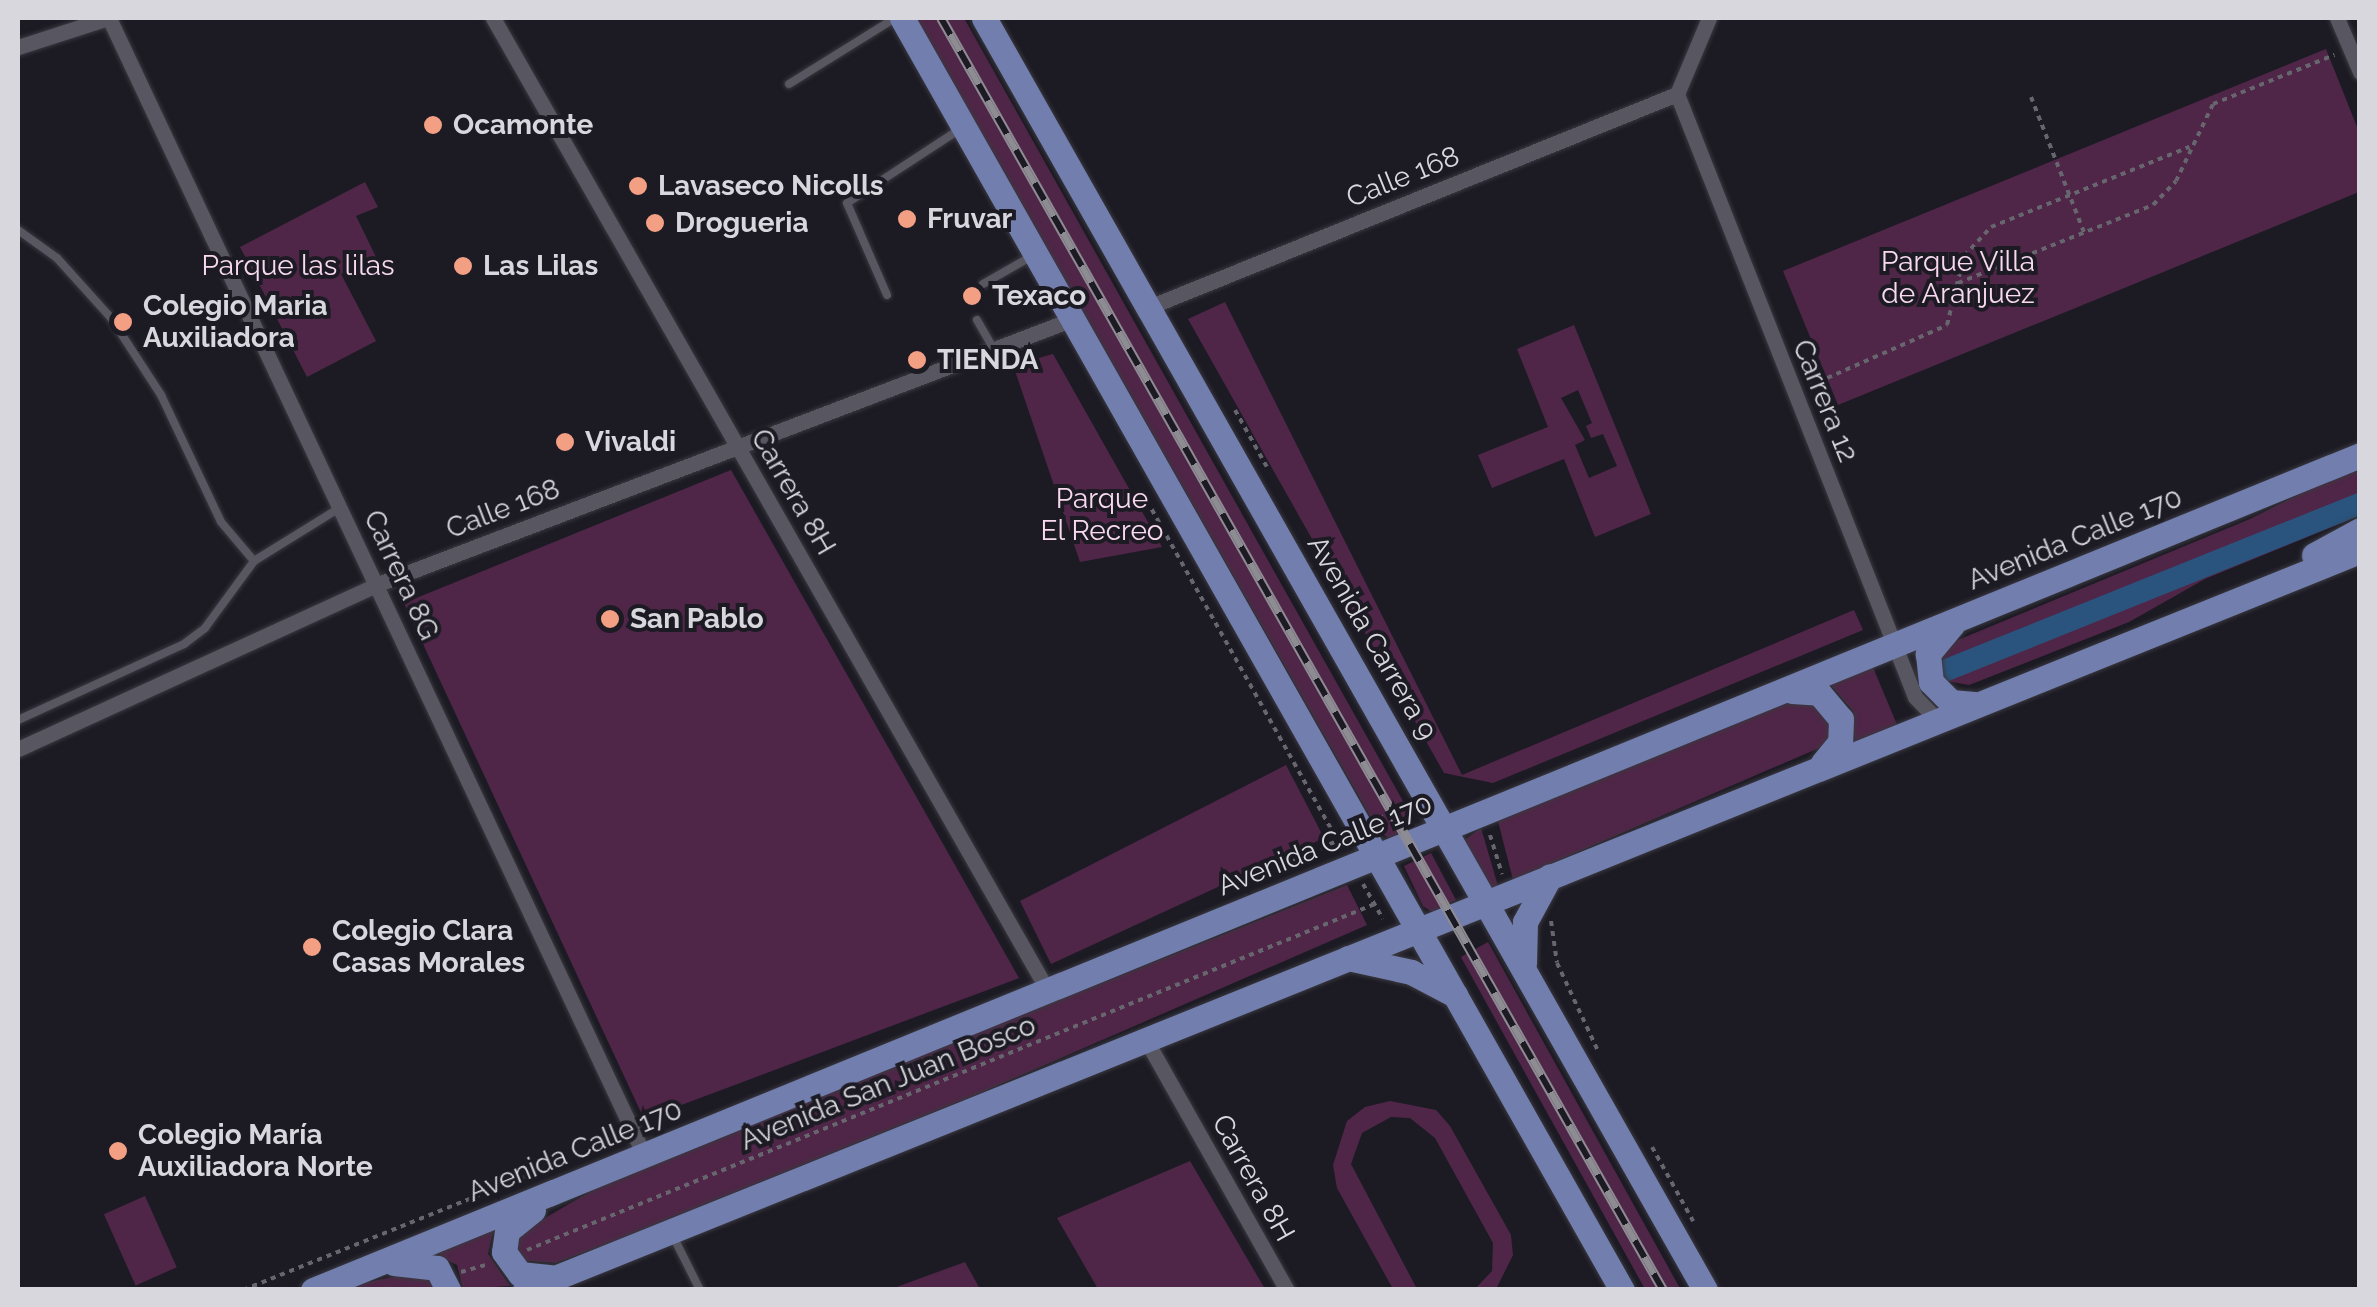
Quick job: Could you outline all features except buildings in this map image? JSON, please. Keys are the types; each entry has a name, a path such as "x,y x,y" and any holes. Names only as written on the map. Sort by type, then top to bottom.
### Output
{"main road":[{"path":"898,18 964,126 1622,1290"},
{"name":"Avenida Carrera 9","path":"984,18 1445,829 1496,892 1524,968 1706,1290"},
{"name":"Avenida Calle 170","path":"313,1290 2360,455"},
{"path":"2213,610 2360,530"},
{"path":"524,1290 1419,929 1496,892 1550,876 2360,551"},
{"path":"1964,617 1934,641 1927,668 1939,694 1979,704"},
{"path":"1764,699 1808,689 1836,708 1840,742 1827,761 1805,772"},
{"path":"1524,968 1525,922 1550,876"},
{"path":"1348,958 1411,972 1456,996"},
{"path":"558,1276 520,1274 506,1258 504,1245 514,1222 604,1172"},
{"path":"374,1264 425,1262 446,1283"}],"street":[{"path":"18,47 109,18"},
{"name":"Carrera 8G","path":"109,18 644,1155"},
{"name":"Carrera 8H","path":"493,18 1048,991"},
{"path":"1677,94 1709,18"},
{"path":"2337,18 2360,72"},
{"name":"Calle 168","path":"1149,307 1677,94"},
{"name":"Carrera 12","path":"1677,94 1915,697 1937,720"},
{"name":"Calle 168","path":"18,749 378,584 1073,318"},
{"name":"Carrera 8H","path":"1146,1040 1287,1290"}],"lane":[{"path":"789,84 898,18"},
{"path":"887,295 845,207 853,194 964,126"},
{"path":"18,230 57,258 112,318 161,395 221,522 254,562"},
{"path":"983,284 1036,254"},
{"path":"978,320 994,349"},
{"path":"18,720 184,644 204,628 254,562 341,507"},
{"path":"670,1231 700,1290"}],"path":[{"path":"1958,283 2084,233 2166,195 2213,104 2350,49"},
{"path":"2031,97 2084,233"},
{"path":"1794,392 1928,338 1946,324 1976,240 2069,196 2189,147"},
{"path":"1488,826 1496,892"},
{"path":"1360,879 1383,918"},
{"name":"Avenida San Juan Bosco","path":"446,1283 1375,904"},
{"path":"1550,920 1557,963 1606,1065"},
{"path":"1649,1143 1688,1204 1698,1235"}],"green space":[{"path":"916,18 964,18 1413,819 1412,827 1389,838 1379,832"},
{"name":"Parque Villa de Aranjuez","path":"2326,49 2359,132 2359,192 1838,405 1783,271"},
{"name":"Parque las lilas","path":"365,182 378,207 356,216 376,257 341,274 376,341 307,377 240,247"},
{"path":"1225,302 1462,775 1854,610 1863,630 1493,783 1444,773 1188,319"},
{"path":"1574,325 1651,514 1595,537 1564,459 1492,488 1478,455 1548,427 1517,349","holes":["1578,390 1592,423 1586,426 1591,438 1603,434 1617,466 1589,478 1575,445 1585,440 1561,398"]},
{"name":"Parque El Recreo","path":"1053,354 1162,547 1080,562 1013,365"},
{"path":"2359,464 2359,516 2205,579 2129,622 1969,685 1941,680 1938,654 1953,642 2250,519"},
{"path":"731,470 1019,978 644,1119 404,603"},
{"path":"1872,665 1898,727 1855,745 1852,710 1829,683"},
{"path":"1801,697 1831,717 1833,742 1513,880 1498,821"},
{"path":"1286,765 1324,838 1051,964 1020,901"},
{"path":"1481,828 1498,886 1490,888 1463,841"},
{"path":"1431,853 1456,900 1432,912 1423,906 1404,866"},
{"path":"1347,885 1367,925 978,1094 609,1243 556,1263 516,1260 514,1236 617,1176"},
{"path":"1488,942 1680,1289 1645,1290 1461,957"},
{"path":"1390,1101 1436,1110 1450,1126 1511,1235 1513,1255 1496,1289 1475,1289 1492,1271 1493,1243 1435,1138 1410,1118 1391,1117 1362,1133 1351,1164 1417,1289 1393,1289 1337,1188 1333,1165 1347,1121 1365,1107"},
{"path":"1190,1161 1265,1289 1098,1289 1057,1218"},
{"path":"145,1196 177,1267 136,1286 104,1214"},
{"path":"494,1227 488,1254 510,1286 463,1289 457,1265 433,1253"},
{"path":"965,1262 980,1289 891,1289"},
{"path":"422,1271 437,1290 346,1290 368,1282"}],"waterway":[{"path":"1944,671 2360,504"}],"railway":[{"path":"941,18 1663,1290"}],"place":[{"name":"Ocamonte","path":"433,125"},
{"name":"Lavaseco Nicolls","path":"638,186"},
{"name":"Fruvar","path":"907,219"},
{"name":"Drogueria","path":"655,223"},
{"name":"Las Lilas","path":"463,266"},
{"name":"Texaco","path":"972,296"},
{"name":"Colegio Maria Auxiliadora","path":"123,322"},
{"name":"TIENDA","path":"917,360"},
{"name":"Vivaldi","path":"565,442"},
{"name":"San Pablo","path":"610,619"},
{"name":"Colegio Clara Casas Morales","path":"312,947"},
{"name":"Colegio María Auxiliadora Norte","path":"118,1151"}]}
